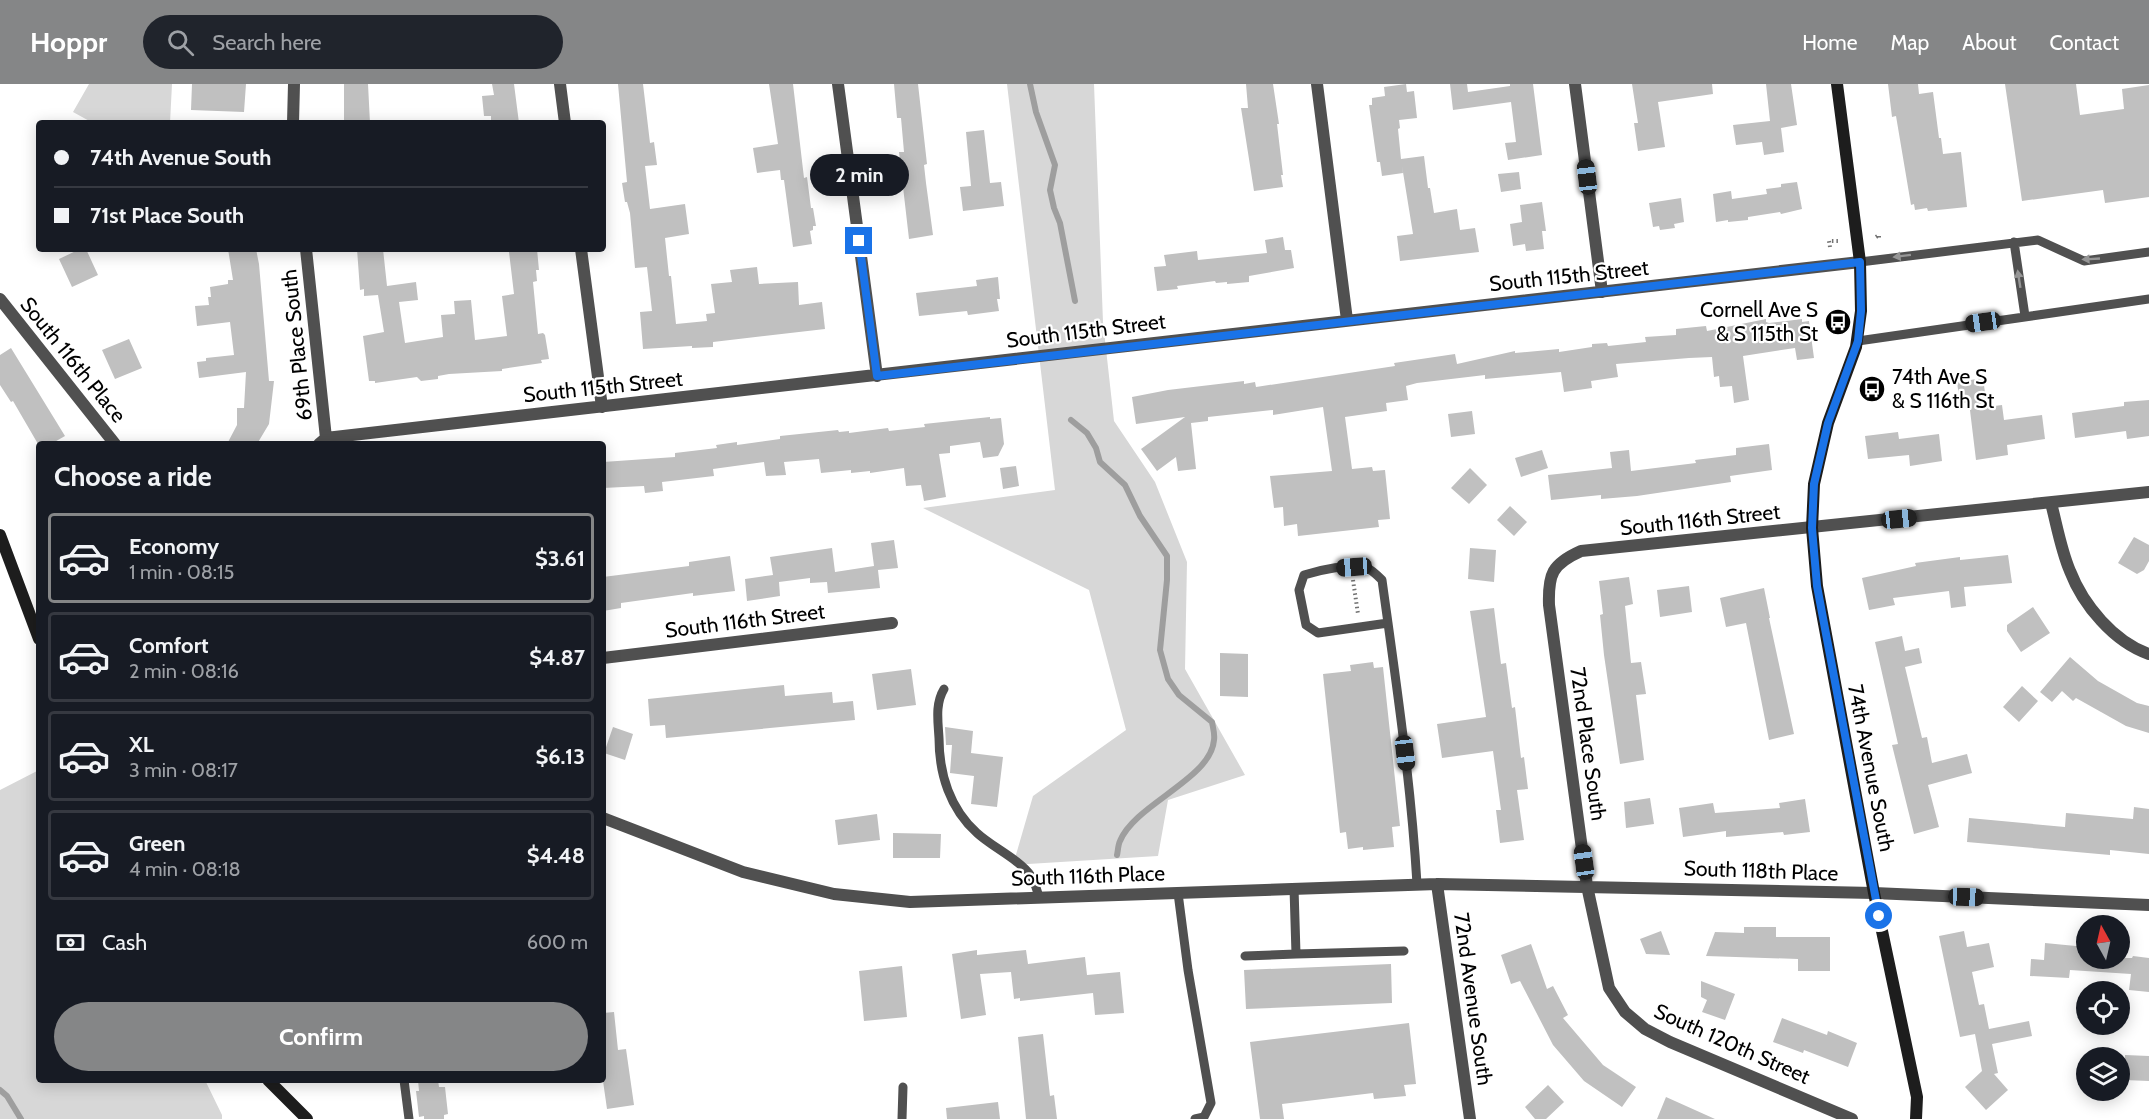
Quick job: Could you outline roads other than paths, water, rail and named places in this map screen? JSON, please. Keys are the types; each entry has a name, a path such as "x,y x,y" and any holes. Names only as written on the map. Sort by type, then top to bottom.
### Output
{"street":[{"path":"293,120 294,84"},
{"path":"560,84 565,120"},
{"path":"838,84 877,376"},
{"path":"1317,84 1347,320"},
{"path":"1575,84 1602,292"},
{"name":"74th Avenue South","path":"1837,84 1860,262 1861,311 1858,341 1828,423 1814,484 1812,528 1817,586 1874,893 1917,1097 1916,1119"},
{"name":"69th Place South","path":"306,252 322,441"},
{"path":"581,252 602,407"},
{"name":"South 115th Street","path":"322,441 1860,262"},
{"name":"South 116th Place","path":"0,299 113,441"},
{"name":"South 116th Street","path":"1551,575 1563,559 1581,551 2149,492"},
{"path":"2051,503 2070,572 2088,604 2117,635 2134,649 2149,654"},
{"path":"0,535 36,631"},
{"name":"72nd Place South","path":"1551,575 1550,605 1587,886 1610,988"},
{"name":"South 116th Street","path":"606,658 892,623"},
{"name":"South 116th Place","path":"606,819 743,872 834,894 910,902 1418,884 1587,886"},
{"name":"72nd Avenue South","path":"1437,884 1470,1119"},
{"name":"South 118th Place","path":"1587,886 1874,893 2149,905"},
{"name":"South 120th Street","path":"1610,988 1625,1012 1645,1029 1670,1042 1852,1119"},
{"path":"271,1083 302,1117"}],"lane":[{"path":"1860,262 2038,240 2084,261 2149,252"},
{"path":"2014,242 2025,316"},
{"path":"1858,341 2149,299"},
{"path":"1388,623 1318,633 1306,625 1299,590 1304,575 1323,569 1354,567 1368,568 1382,580 1388,623 1413,818 1418,884"},
{"path":"944,689 938,699 939,749 945,785 957,812 977,834 1006,854 1031,876 1040,897"},
{"path":"1294,888 1296,954"},
{"path":"1178,892 1188,970 1211,1103 1204,1117 1195,1119"},
{"path":"1245,956 1404,951"},
{"path":"404,1083 409,1119"},
{"path":"902,1119 903,1087"}],"waterway":[{"path":"1030,84 1036,112 1055,165 1050,190 1060,223 1075,301"},
{"path":"1071,420 1087,433 1096,448 1100,462 1125,485 1140,516 1167,556 1160,650 1168,679 1179,695 1212,722 1214,733 1210,754 1200,767 1128,828 1119,843 1117,855"},
{"path":"0,1090 7,1096 21,1119"}],"place":[{"name":"Cornell Ave S & S 115th St","path":"1838,322"},
{"name":"74th Ave S & S 116th St","path":"1872,389"}]}
